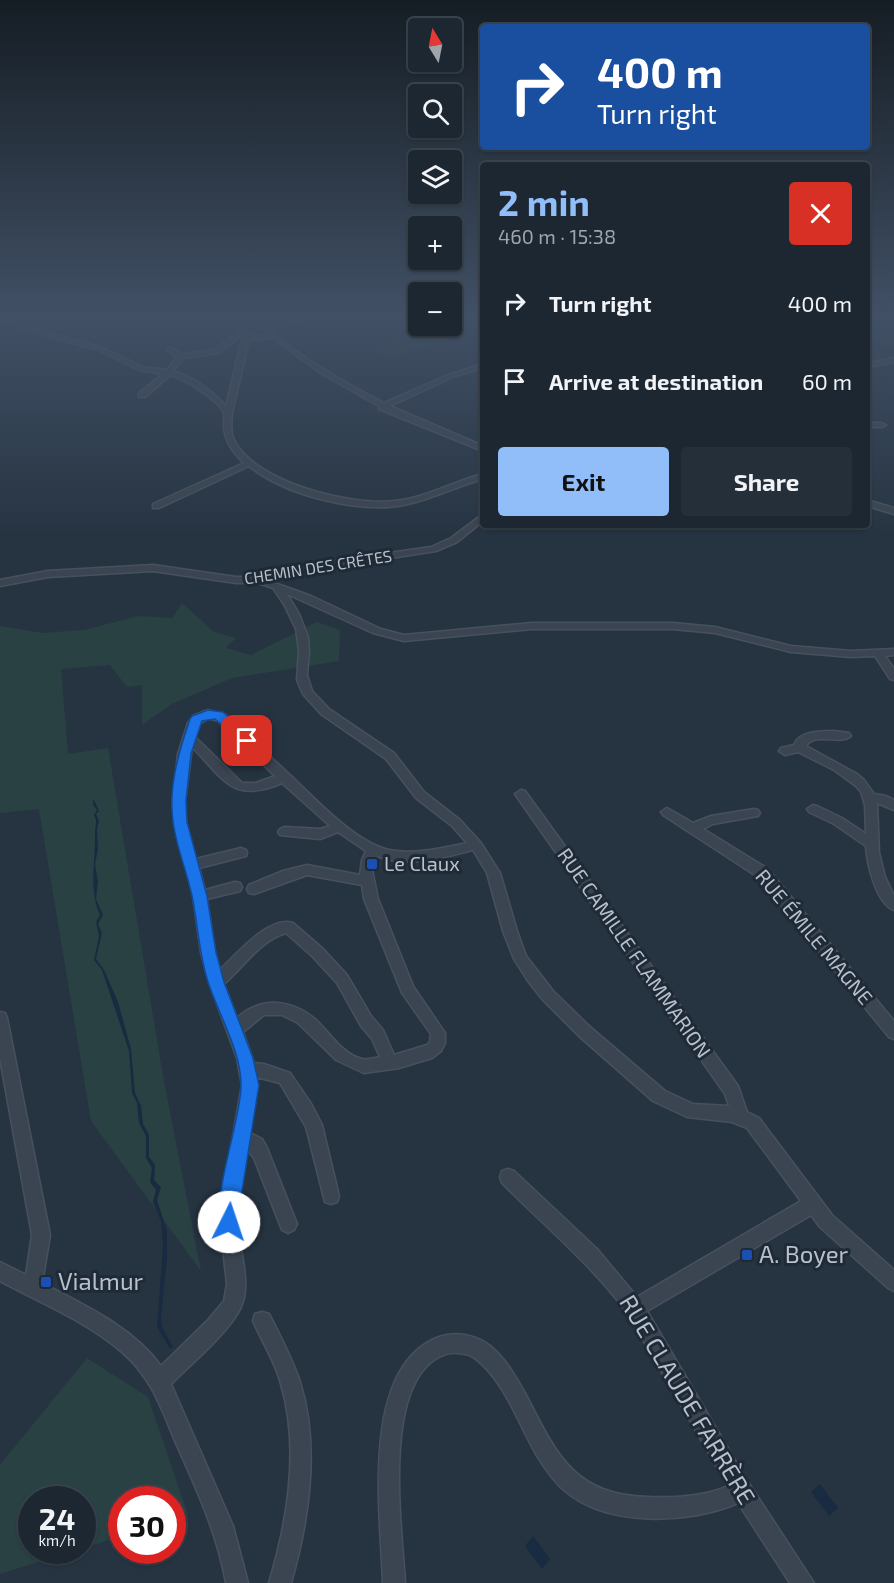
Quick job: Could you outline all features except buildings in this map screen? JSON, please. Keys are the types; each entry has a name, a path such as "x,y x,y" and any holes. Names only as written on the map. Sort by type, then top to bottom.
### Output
{"street":[{"path":"142,395 152,387"},
{"path":"198,387 228,412"},
{"path":"234,387 228,412 227,429 231,441 249,463 291,486 342,501 372,506 421,499 480,477"},
{"path":"346,387 382,407 480,448"},
{"path":"382,407 427,387"},
{"path":"870,425 882,425"},
{"path":"156,506 249,463"},
{"path":"870,504 894,511"},
{"name":"CHEMIN DES CRÊTES","path":"0,583 75,571 153,568 236,580 259,580 333,564 433,549 454,540 480,519"},
{"path":"259,580 308,598 377,631 404,638 532,626 672,626 715,630 790,649 851,654 894,652"},
{"path":"277,587 289,605 304,644 301,680 307,693 325,712 390,756 407,775 419,794 438,812 455,822 486,857 498,881 520,957 531,975 554,1001 659,1096 678,1108 700,1112 721,1111 740,1114 753,1123 826,1221 894,1282"},
{"path":"878,652 894,677"},
{"path":"160,1382 216,1327 233,1305 236,1284 229,1222 231,1194 250,1085 248,1069 216,982 208,952 200,896 180,822 179,801 184,754 197,719 208,714 219,715 340,827 373,850 403,856 476,845"},
{"path":"800,748 800,743 809,738 827,735 845,736"},
{"path":"189,738 243,788 258,787 285,777"},
{"path":"785,751 800,748 834,763 862,785 870,798 874,814 872,844 881,885 894,905"},
{"name":"RUE CAMILLE FLAMMARION","path":"521,794 732,1091 740,1114"},
{"path":"870,798 882,799 894,806"},
{"path":"813,809 838,821 872,844"},
{"name":"RUE ÉMILE MAGNE","path":"666,812 763,873 894,1032"},
{"path":"693,828 711,820 754,813"},
{"path":"284,832 320,834 340,827"},
{"path":"235,1030 258,1010 277,1008 302,1015 333,1048 350,1061 363,1066 390,1062 433,1049 438,1041 438,1033 407,989 371,899 366,881 368,860 373,850"},
{"path":"192,865 241,853"},
{"path":"254,889 307,870 366,881"},
{"path":"200,896 235,887"},
{"path":"216,982 231,971 268,933 281,927 288,927 342,979 366,1021 378,1035 390,1062"},
{"path":"0,1018 41,1235 32,1289"},
{"path":"248,1069 264,1071 285,1078 304,1107 314,1125 331,1196"},
{"path":"242,1137 256,1145 261,1154 288,1224"},
{"name":"RUE CLAUDE FARRÈRE","path":"508,1177 538,1208 555,1220 616,1284 635,1308 743,1490 803,1583"},
{"path":"635,1308 813,1204"},
{"path":"0,1271 118,1337 144,1360 160,1382 206,1488 234,1561 237,1583"},
{"path":"262,1321 284,1364 294,1393 298,1422 298,1492 294,1527 280,1583"},
{"path":"394,1583 389,1486 396,1403 405,1378 420,1357 440,1346 463,1343 481,1350 499,1367 553,1464 573,1485 596,1498 627,1505 668,1508 716,1501 743,1490"}],"green space":[{"path":"182,603 214,632 236,638 226,648 251,655 317,622 340,630 339,661 232,678 172,704 142,725 142,685 127,687 110,665 61,669 68,754 108,748 163,1076 201,1271 91,1121 39,809 0,813 0,626 42,633 84,630 138,616 172,618"},
{"path":"87,1358 148,1397 178,1486 108,1486 108,1540 96,1544 96,1486 18,1486 18,1564 32,1564 0,1574 0,1465"}],"water":[{"path":"93,798 99,811 96,814 99,821 95,864 98,882 96,899 103,915 98,924 102,933 96,959 104,970 118,1002 131,1049 135,1093 141,1106 143,1124 149,1135 149,1157 155,1165 154,1180 161,1187 157,1200 167,1231 167,1258 161,1318 162,1327 173,1347 170,1349 157,1327 163,1246 161,1221 153,1202 156,1190 150,1182 152,1168 146,1158 146,1136 139,1123 137,1103 132,1093 129,1051 102,970 94,960 99,936 96,922 100,915 96,905 93,884 96,822 94,815 97,810 93,805"},
{"path":"820,1484 838,1508 829,1516 811,1492"},
{"path":"533,1536 550,1559 542,1569 525,1546"}],"place":[{"name":"Le Claux","path":"372,864"},
{"name":"A. Boyer","path":"747,1255"},
{"name":"Vialmur","path":"46,1282"}],"route":[{"path":"229,1222 231,1194 250,1085 245,1058 216,982 208,952 200,896 180,822 179,801 184,754 197,719 208,714 219,715 247,741"}]}
